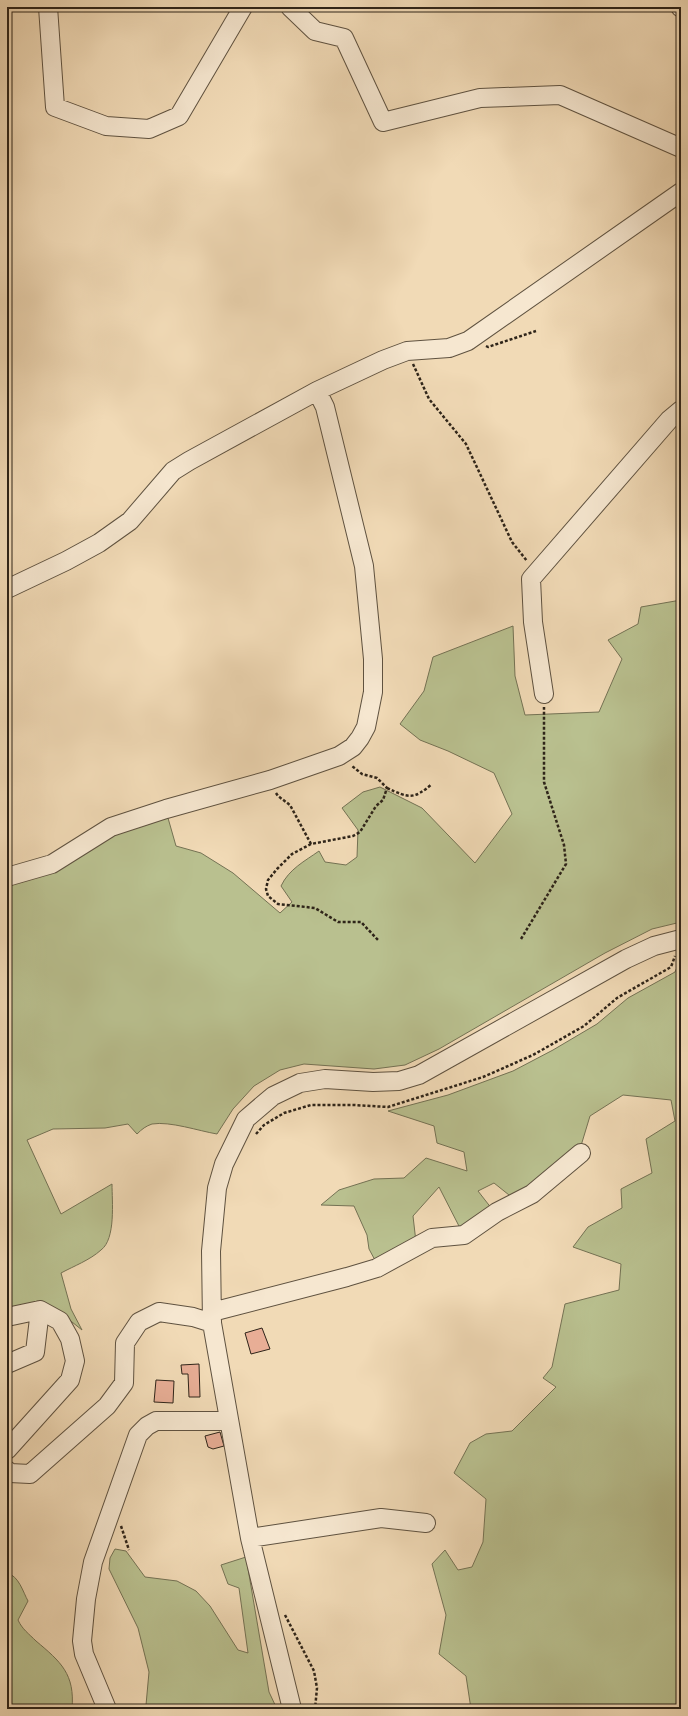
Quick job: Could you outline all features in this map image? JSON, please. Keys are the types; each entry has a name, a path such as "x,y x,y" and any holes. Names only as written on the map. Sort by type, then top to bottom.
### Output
{"street":[{"path":"48,7 55,107 106,126 149,129 179,116 243,7"},
{"path":"290,7 315,31 344,38 384,122 480,98 560,95 681,148"},
{"path":"7,589 99,543 130,521 173,471 318,391 383,360 407,351 449,348 468,341 681,192"},
{"path":"7,877 52,864 111,827 166,809 270,780 344,753 353,747 366,727 373,692 373,659 364,566 325,408 318,391"},
{"path":"544,694 533,622 531,579 669,420 681,410"},
{"path":"292,1709 250,1538 212,1317 211,1251 217,1188 224,1164 246,1119 272,1096 300,1083 325,1079 373,1082 399,1080 419,1075 626,959 654,946 681,939"},
{"path":"7,1470 10,1473 30,1474 107,1406 124,1383 124,1343 139,1322 159,1312 193,1317 212,1317 347,1278 376,1268 432,1238 464,1235 497,1212 532,1194 581,1153"},
{"path":"7,1317 40,1310 60,1321 70,1339 75,1361 70,1380 7,1450"},
{"path":"7,1364 35,1352 40,1310"},
{"path":"107,1709 84,1654 82,1641 86,1599 93,1562 138,1435 147,1426 156,1421 229,1422"},
{"path":"250,1538 381,1518 426,1523"}],"path":[{"path":"468,341 488,347 536,332"},
{"path":"407,351 429,399 466,444 512,542 536,573"},
{"path":"521,939 566,864 564,845 544,782 544,694"},
{"path":"344,753 353,767 362,774 377,778 387,788 400,794 412,796 420,794 432,784"},
{"path":"270,780 278,796 290,805 311,844"},
{"path":"378,940 361,922 338,922 315,908 278,904 268,896 266,889 268,880 292,854 311,844 353,836 360,832 376,806 383,800 387,788"},
{"path":"283,1610 314,1671 317,1688 315,1709"}],"green space":[{"path":"681,600 681,922 652,929 605,953 439,1049 405,1065 374,1069 304,1064 280,1070 254,1086 233,1109 217,1134 176,1125 159,1123 152,1124 142,1129 137,1134 128,1124 105,1128 53,1129 27,1140 61,1214 112,1184 111,1229 106,1245 97,1254 61,1273 71,1309 82,1330 67,1318 7,1311 7,886 47,874 128,828 168,818 176,846 201,853 233,873 280,913 292,902 281,886 288,875 303,862 319,851 325,862 346,865 357,857 358,830 342,808 363,792 380,787 422,808 475,863 512,814 494,773 448,751 420,740 400,724 424,691 433,657 513,626 515,676 525,715 599,712 622,659 608,640 638,624 641,607"},
{"path":"681,958 681,1709 471,1709 466,1676 439,1654 446,1615 432,1564 445,1550 458,1570 472,1567 483,1542 486,1499 454,1473 470,1443 486,1434 512,1431 556,1387 543,1378 552,1367 565,1304 619,1290 621,1264 573,1247 588,1227 622,1208 621,1189 652,1173 646,1139 675,1121 671,1100 623,1095 590,1116 580,1149 514,1199 494,1183 478,1191 492,1209 461,1230 439,1187 413,1216 416,1242 376,1262 369,1249 367,1235 354,1206 321,1205 339,1190 374,1179 404,1178 426,1158 467,1171 464,1152 437,1143 434,1126 388,1111 448,1095 513,1071 553,1050 597,1024 628,998 675,972"},
{"path":"115,1549 126,1551 145,1577 177,1581 196,1591 210,1606 238,1650 248,1653 239,1588 228,1584 221,1565 246,1557 269,1692 277,1709 144,1709 146,1705 149,1672 138,1628 109,1569 110,1558"},
{"path":"7,1573 15,1577 18,1581 28,1601 18,1620 28,1634 53,1656 69,1678 72,1709 7,1709"}],"building":[{"path":"262,1328 270,1349 251,1354 245,1333"},
{"path":"199,1364 200,1397 189,1397 188,1374 182,1374 181,1365"},
{"path":"156,1380 174,1381 173,1403 154,1402"},
{"path":"220,1432 224,1446 213,1449 208,1447 205,1436"}]}
